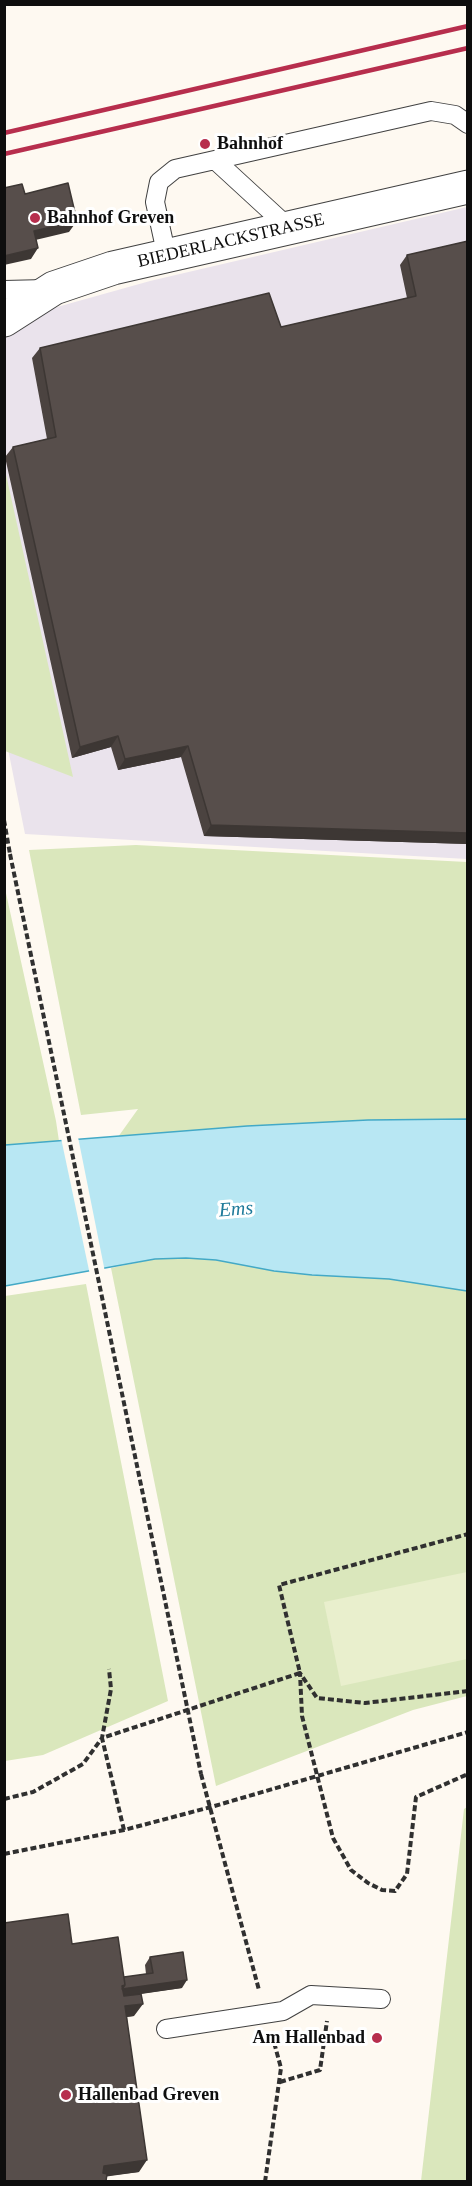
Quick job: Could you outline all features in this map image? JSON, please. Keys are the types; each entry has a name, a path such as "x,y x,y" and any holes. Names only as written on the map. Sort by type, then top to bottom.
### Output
{"street":[{"name":"BIEDERLACKSTRASSE","path":"4,320 54,288 112,268 468,187"}],"lane":[{"path":"167,257 156,202 159,182 175,169 431,111 455,115 468,124"},
{"path":"215,160 289,228"},
{"path":"4,290 54,288"},
{"path":"166,2029 283,2012 311,1995 381,1999"}],"path":[{"path":"4,820 201,1774 211,1807"},
{"path":"468,1534 279,1585 300,1673 302,1716 316,1776 333,1838 351,1870 381,1890 395,1891 407,1874 416,1797 468,1774"},
{"path":"109,1669 111,1689 102,1737 124,1830"},
{"path":"300,1673 317,1698 365,1703 468,1690"},
{"path":"4,1799 33,1792 83,1764 102,1737 300,1673"},
{"path":"4,1854 124,1830 468,1732"},
{"path":"279,2082 320,2070 327,2019"}],"shaded area":[{"path":"467,207 467,859 25,834 4,729 4,335 50,309 150,281"}],"green space":[{"path":"5,470 73,777 5,751"},
{"path":"136,845 467,862 467,1119 368,1120 247,1126 118,1137 138,1109 81,1115 29,850"},
{"path":"4,884 56,1121 59,1141 5,1145"},
{"path":"155,1259 216,1260 274,1271 312,1275 389,1279 467,1291 467,1696 413,1710 216,1786 111,1268"},
{"path":"86,1284 168,1701 43,1755 5,1761 5,1296"},
{"path":"467,1572 467,1659 341,1686 324,1602"},
{"path":"467,1807 467,2181 421,2181 464,1809"}],"water":[{"name":"Ems","path":"467,1119 467,1291 389,1279 312,1275 274,1271 216,1260 186,1258 155,1259 5,1286 5,1145 247,1126 368,1120"}],"pier":[{"path":"78,1137 105,1272 90,1275 61,1138"}],"building":[{"name":"Bahnhof Greven","path":"68,183 77,221 34,231 38,248 4,256 4,188 22,184 25,194"},
{"path":"468,241 468,833 211,825 188,746 125,759 118,736 80,747 13,447 56,437 40,348 269,293 281,327 416,296 407,255"},
{"name":"Hallenbad Greven","path":"68,1914 72,1944 118,1937 125,1985 122,1986 124,1996 141,1994 143,2004 125,2006 147,2160 104,2166 103,2173 107,2174 106,2181 4,2181 4,1923"},
{"path":"183,1952 187,1980 122,1989 125,1985 124,1977 153,1973 150,1957"}],"railway":[{"path":"4,133 468,26"},
{"path":"4,154 468,48"}],"place":[{"name":"Bahnhof","path":"205,144"},
{"name":"Bahnhof Greven","path":"35,218"},
{"name":"Am Hallenbad","path":"377,2038"},
{"name":"Hallenbad Greven","path":"66,2095"}]}
